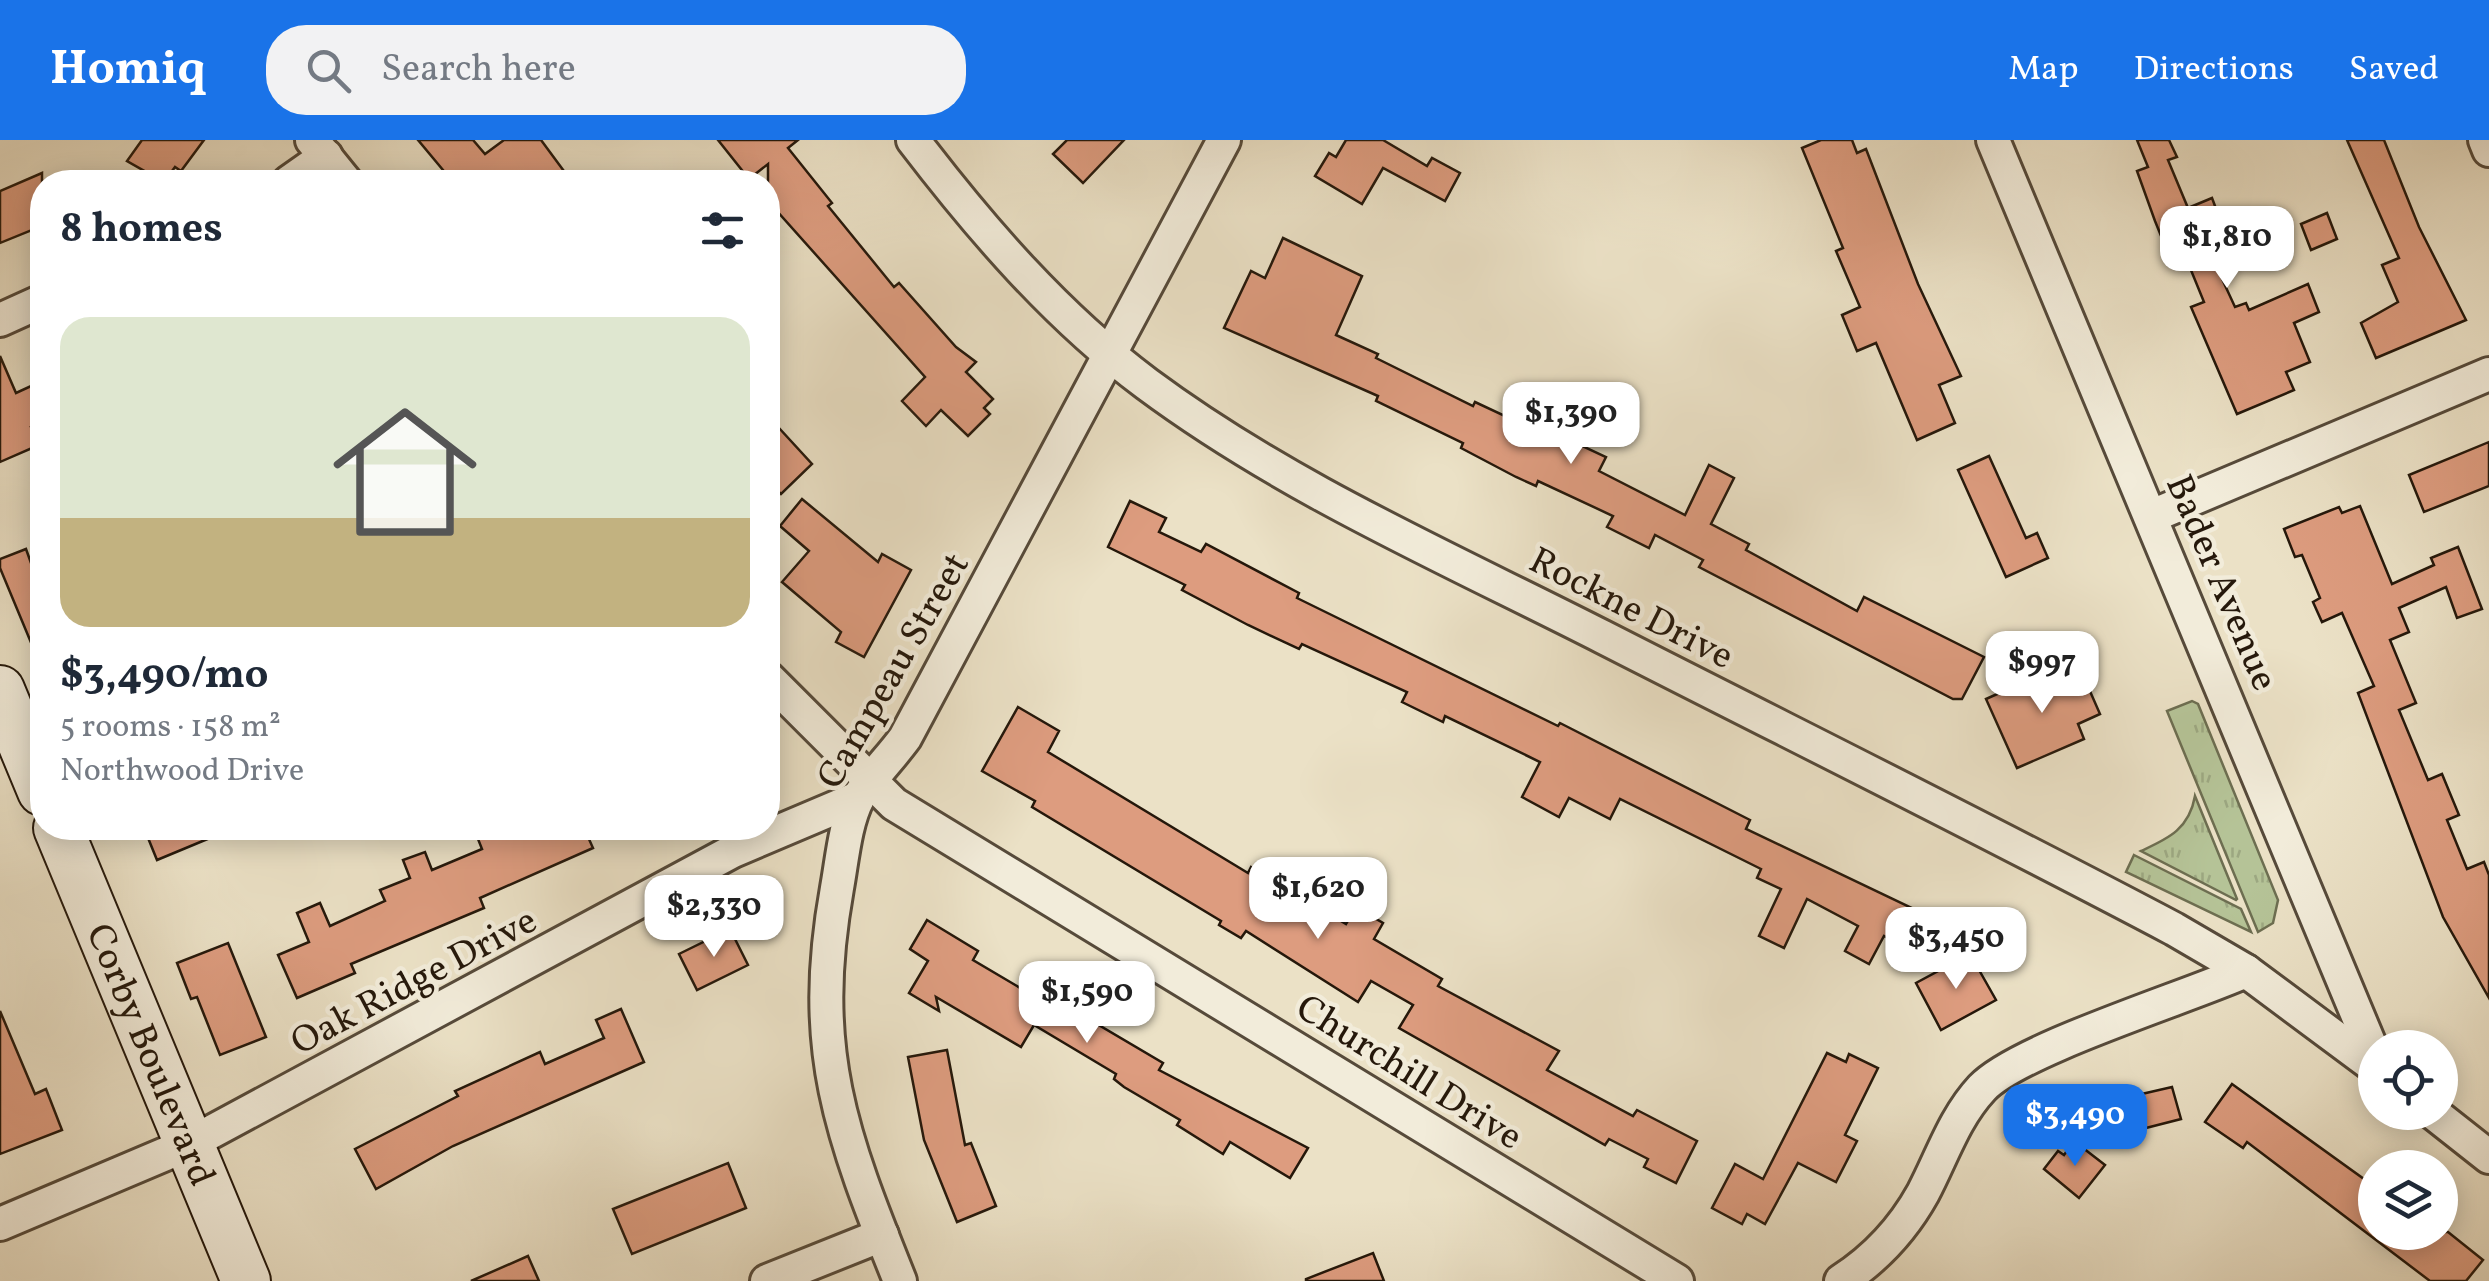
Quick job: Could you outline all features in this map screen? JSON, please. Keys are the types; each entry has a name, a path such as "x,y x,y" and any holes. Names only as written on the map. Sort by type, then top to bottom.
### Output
{"street":[{"name":"Rockne Drive","path":"913,140 1009,256 1110,354 1209,428 1366,518 2078,877 2246,972 2358,1054"},
{"name":"Campeau Street","path":"900,1281 850,1157 834,1100 826,1037 824,978 831,922 865,791 905,738 1224,140"},
{"name":"Bader Avenue","path":"1993,140 2364,1030"},
{"path":"2485,140 2489,150"},
{"path":"300,170 319,148 336,170"},
{"path":"0,320 30,307"},
{"path":"2152,516 2489,374"},
{"name":"Churchill Drive","path":"780,692 865,791 894,804 1677,1281"},
{"path":"20,715 30,750"},
{"name":"Oak Ridge Drive","path":"780,830 865,791"},
{"name":"Corby Boulevard","path":"63,840 246,1281"},
{"name":"Oak Ridge Drive","path":"0,1224 189,1144 757,840"},
{"path":"1841,1281 1864,1266 1900,1229 1942,1148 1985,1084 2031,1058 2246,972"},
{"path":"2454,1130 2489,1158"},
{"path":"768,1281 882,1235"}],"green space":[{"path":"2192,701 2198,704 2278,900 2273,923 2258,932 2167,711"},
{"path":"2195,796 2236,900 2141,851 2182,825"},
{"path":"2134,855 2241,909 2251,932 2126,872"}],"building":[{"path":"142,140 204,140 182,170 143,170 127,161"},
{"path":"418,140 473,140 485,154 504,140 541,140 563,170 443,170"},
{"path":"718,140 798,140 788,148 832,203 828,206 894,287 899,283 956,347 976,362 966,372 993,399 984,408 990,414 968,436 941,410 926,426 902,401 925,377 780,214 780,170 768,170 768,164 760,170 742,170"},
{"path":"1067,140 1124,140 1083,183 1053,154"},
{"path":"1346,140 1383,140 1427,166 1432,158 1460,173 1445,201 1383,168 1362,204 1315,176 1329,153 1336,157"},
{"path":"1821,140 1852,140 1857,153 1866,149 1918,284 1961,376 1939,385 1955,423 1917,440 1876,343 1857,351 1842,315 1860,307 1836,251 1843,248 1802,148"},
{"path":"2137,140 2169,140 2177,157 2168,160 2188,208 2212,198 2227,238 2247,229 2256,252 2217,268 2235,307 2246,303 2249,310 2308,284 2319,312 2294,323 2310,362 2286,372 2294,390 2237,414 2191,307 2204,302 2184,253 2170,258 2155,221 2137,171 2148,167"},
{"path":"2347,140 2384,140 2419,227 2466,320 2376,358 2361,323 2398,302 2382,265 2399,258"},
{"path":"30,178 30,231 0,243 0,191"},
{"path":"2327,213 2337,239 2311,250 2301,224"},
{"path":"1283,238 1362,276 1336,335 1378,354 1376,358 1473,406 1475,402 1556,440 1559,435 1606,457 1599,471 1685,515 1709,465 1734,478 1711,524 1749,544 1746,550 1857,611 1864,597 1984,657 1962,699 1953,699 1699,567 1703,560 1655,535 1649,548 1607,527 1613,516 1538,481 1536,486 1516,477 1461,448 1463,443 1376,401 1378,396 1224,328 1251,271 1265,278"},
{"path":"0,356 16,393 30,387 30,449 0,462"},
{"path":"780,429 812,464 780,493"},
{"path":"2489,442 2489,486 2424,512 2409,475"},
{"path":"1989,456 2026,538 2037,533 2048,558 2006,577 1958,470"},
{"path":"802,499 878,562 882,554 911,570 864,657 836,642 841,632 782,582 809,551 780,526"},
{"path":"1130,501 1166,518 1159,532 1201,552 1206,544 1299,593 1297,598 1558,726 1560,723 1750,820 1746,829 1914,909 1897,943 1884,936 1869,964 1845,951 1858,926 1807,899 1784,948 1759,936 1781,889 1757,878 1761,869 1620,799 1610,819 1569,798 1559,817 1522,797 1540,762 1445,716 1443,722 1402,702 1407,692 1302,644 1299,649 1248,625 1182,590 1185,585 1108,547"},
{"path":"2360,506 2392,584 2434,565 2431,558 2458,547 2482,609 2457,618 2446,587 2399,608 2409,632 2390,640 2416,703 2399,710 2428,780 2442,774 2459,815 2447,820 2467,869 2484,862 2489,875 2489,998 2443,917 2358,693 2374,686 2342,613 2322,622 2313,602 2320,598 2302,555 2295,557 2284,529 2339,507 2342,513"},
{"path":"26,549 30,560 30,640 0,568 0,559"},
{"path":"2051,670 2057,684 2082,673 2100,714 2078,724 2084,739 2017,768 1986,699"},
{"path":"1018,707 1059,731 1048,752 1248,873 1251,867 1346,924 1356,907 1383,923 1374,939 1442,979 1438,986 1559,1051 1547,1070 1633,1116 1637,1110 1697,1141 1676,1183 1644,1167 1648,1159 1609,1139 1605,1145 1399,1028 1413,1005 1371,981 1358,1002 1246,931 1241,938 1219,925 1221,921 1032,807 1035,801 982,771"},
{"path":"149,840 205,840 157,860"},
{"path":"478,840 589,840 593,848 480,898 484,908 351,964 355,973 297,998 278,955 309,942 297,913 320,903 330,926 385,901 380,890 410,878 403,860 425,852 432,870 482,849"},
{"path":"927,920 978,951 973,960 1027,992 1031,985 1163,1063 1159,1070 1308,1148 1290,1178 1230,1142 1223,1154 1177,1125 1180,1120 1124,1087 1114,1079 1116,1074 1034,1025 1021,1047 936,997 939,1011 909,993 928,961 910,949"},
{"path":"730,929 748,965 697,990 679,954"},
{"path":"228,943 266,1037 220,1055 197,997 191,999 177,963"},
{"path":"1970,954 1996,1000 1941,1030 1916,983"},
{"path":"621,1009 644,1062 453,1146 376,1189 355,1149 458,1096 455,1091 540,1052 545,1064 604,1038 596,1020"},
{"path":"0,1011 35,1094 46,1089 62,1130 0,1154"},
{"path":"947,1050 965,1145 971,1143 996,1206 957,1222 924,1140 908,1057"},
{"path":"1827,1053 1846,1062 1849,1054 1878,1068 1845,1135 1857,1141 1836,1182 1798,1163 1765,1224 1747,1214 1742,1224 1712,1208 1735,1164 1763,1179"},
{"path":"2232,1084 2358,1175 2358,1226 2247,1142 2243,1148 2205,1122"},
{"path":"2172,1087 2181,1119 2103,1139 2094,1105"},
{"path":"2074,1141 2105,1165 2079,1198 2044,1169 2058,1151 2064,1155"},
{"path":"728,1163 746,1208 632,1254 613,1209"},
{"path":"2458,1240 2483,1260 2466,1281 2430,1281 2389,1250 2458,1250"},
{"path":"1373,1253 1384,1281 1306,1281 1306,1279"},
{"path":"528,1256 539,1281 471,1281"}]}
